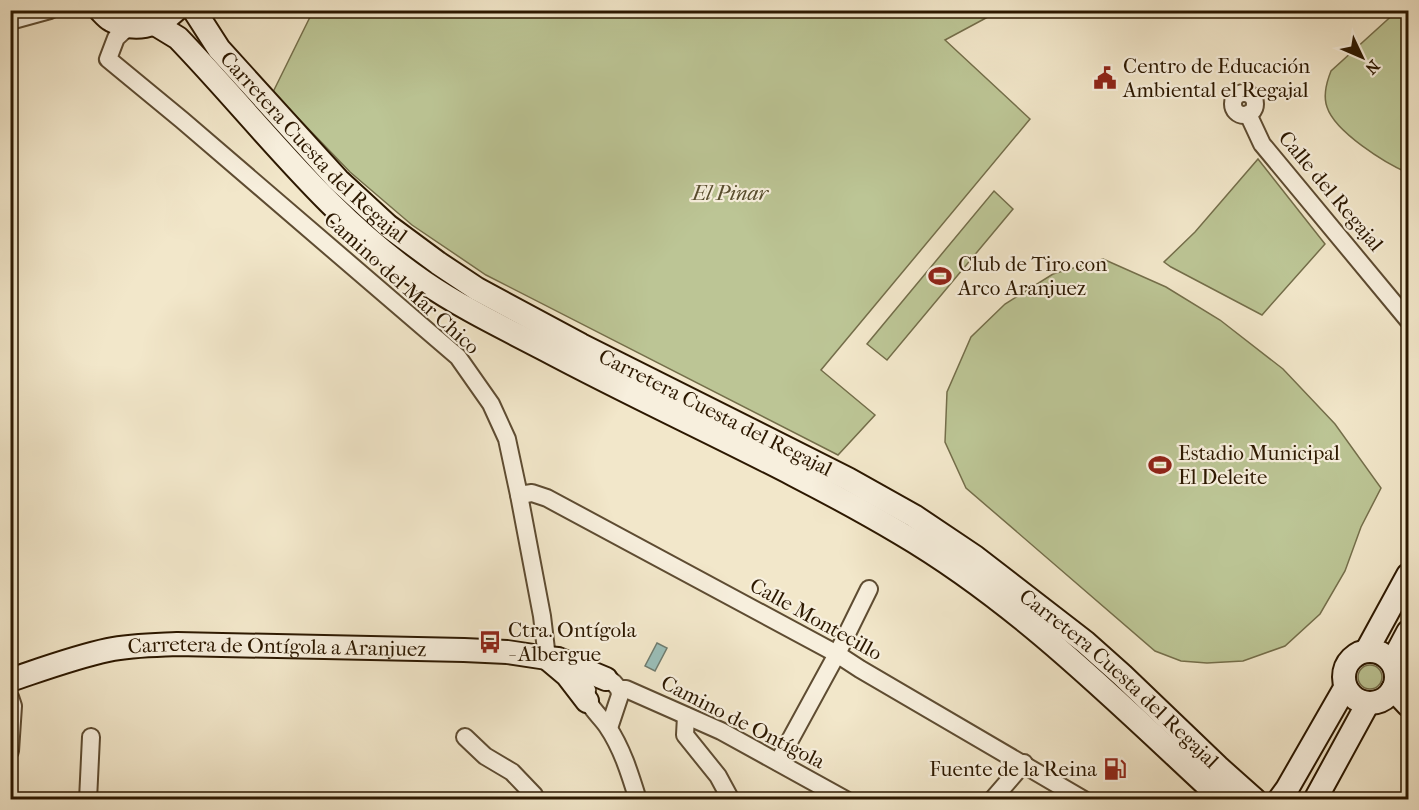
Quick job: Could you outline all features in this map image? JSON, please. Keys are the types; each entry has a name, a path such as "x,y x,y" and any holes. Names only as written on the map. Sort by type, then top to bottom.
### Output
{"main road":[{"path":"99,10 111,20 129,26 142,27 155,24 176,10"},
{"name":"Carretera Cuesta del Regajal","path":"194,10 219,50 338,180 388,226 477,289 581,345 848,479 914,516 975,556 1085,642 1255,800"},
{"name":"Carretera Cuesta del Regajal","path":"155,24 178,38 191,51 323,196 372,243 423,281 465,308 836,496 903,534 960,572 1042,635 1099,684 1223,800"},
{"path":"1367,650 1408,575"},
{"path":"1392,662 1408,632"},
{"name":"Carretera de Ontígola a Aranjuez","path":"10,680 109,650 141,645 231,645 507,652 558,659 575,665 614,691"},
{"path":"1279,800 1345,688 1344,674 1351,658 1367,650 1381,653 1392,662 1396,682 1389,695 1383,700 1368,703 1360,701 1345,688"},
{"path":"547,658 567,675 591,706"},
{"path":"1393,689 1408,705"},
{"path":"1315,800 1368,703"}],"street":[{"path":"10,21 50,10"},
{"name":"Camino del Mar Chico","path":"129,26 116,38 108,59 458,357 491,404 507,439 542,616 547,658"},
{"name":"Calle del Regajal","path":"1248,114 1262,144 1408,320"},
{"name":"Calle Montecillo","path":"519,495 532,493 547,498 837,654 1084,800"},
{"path":"778,762 837,654 869,589"},
{"path":"614,691 595,681 587,690 591,706 609,728 627,764 638,800"},
{"name":"Camino de Ontígola","path":"614,691 626,689 721,730 846,800"},
{"path":"591,706 600,712 607,712 614,691"},
{"path":"609,728 614,691"},
{"path":"10,697 13,706 10,751"},
{"path":"686,716 685,735 718,777 731,800"},
{"path":"88,800 91,737"},
{"path":"465,737 485,756 512,772 536,800"},
{"path":"992,800 1024,763"}],"green space":[{"name":"El Pinar","path":"313,11 999,11 945,40 1030,119 821,370 875,415 838,455 486,275 412,225 350,172 273,92"},
{"path":"1397,11 1408,14 1408,173 1374,154 1350,136 1332,117 1325,98 1331,71"},
{"path":"1258,159 1325,244 1262,315 1164,262 1195,232"},
{"name":"Club de Tiro con Arco Aranjuez","path":"994,191 1013,209 887,360 867,344"},
{"name":"Estadio Municipal El Deleite","path":"1103,259 1166,287 1220,320 1283,369 1335,424 1381,488 1361,527 1345,571 1320,614 1285,646 1243,661 1207,663 1181,661 1155,651 966,488 945,442 947,392 971,337 1005,304 1053,274"},
{"path":"1370,665 1375,666 1381,672 1381,682 1375,688 1370,689 1365,688 1359,682 1358,677 1359,672 1365,666"}],"water":[{"path":"657,643 667,648 655,671 645,666"}],"place":[{"name":"Centro de Educación Ambiental el Regajal","path":"1105,78"},
{"name":"Club de Tiro con Arco Aranjuez","path":"940,276"},
{"name":"Estadio Municipal El Deleite","path":"1160,465"},
{"name":"Ctra. Ontígola - Albergue","path":"490,642"},
{"name":"Fuente de la Reina","path":"1115,769"}]}
